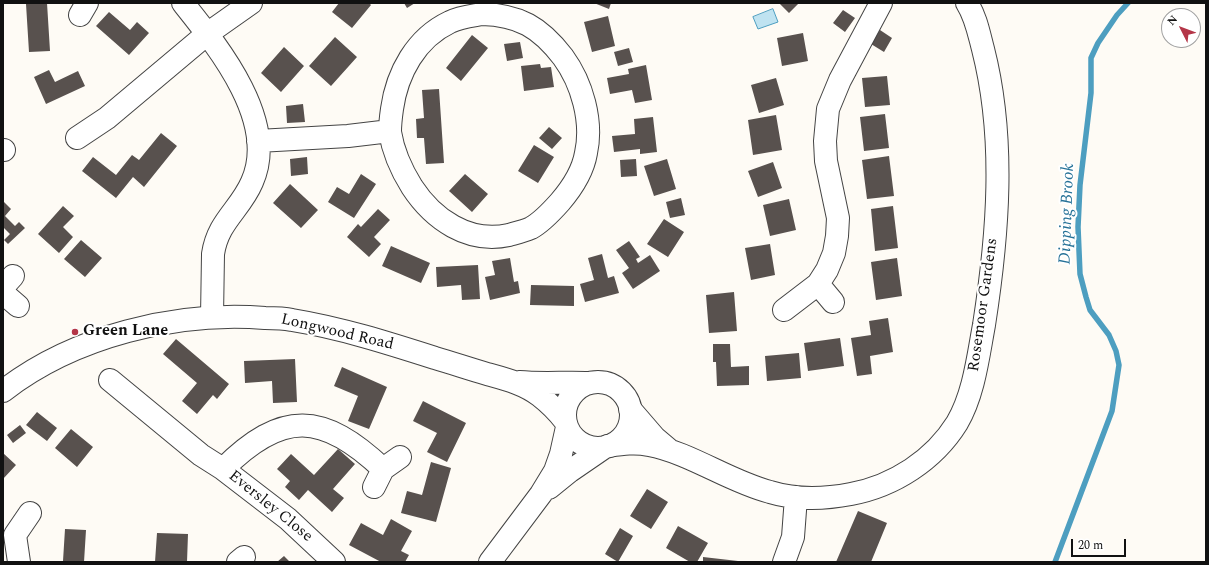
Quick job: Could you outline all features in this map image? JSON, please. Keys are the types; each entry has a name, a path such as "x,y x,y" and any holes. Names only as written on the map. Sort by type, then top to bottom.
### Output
{"street":[{"path":"183,3 207,34 245,95 256,122 258,141 258,163 252,182 242,200 221,228 214,245 212,317"},
{"path":"78,138 107,118 207,34 251,3"},
{"path":"784,310 818,284 827,270 834,253 838,218 826,161 825,141 828,109 840,80 881,3"},
{"name":"Rosemoor Gardens","path":"607,447 629,443 647,444 669,450 736,480 771,493 796,497 826,498 852,494 870,489 905,473 922,462 945,439 958,421 965,404 976,365 988,295 995,227 997,173 993,100 988,70 975,18 967,3"},
{"path":"475,15 499,15 524,22 546,38 563,58 572,72 581,91 588,122 586,154 577,178 564,197 552,211 530,228 491,237 462,232 445,222 431,209 413,188 406,177 390,132 391,117 397,86 403,72 418,47 438,29 450,22 463,17 475,15"},
{"path":"258,141 390,132"},
{"path":"818,284 833,302"},
{"name":"Longwood Road","path":"3,391 17,381 66,353 138,328 177,320 245,316 292,320 372,338 514,382 539,395 556,410 566,424"},
{"name":"Eversley Close","path":"110,380 201,454 288,519 334,562"},
{"name":"Longwood Road","path":"514,382 541,384 566,382 589,383"},
{"path":"490,562 542,494 555,471 561,454 566,424 566,407 573,393 580,387 589,383 600,382 611,384 620,390 626,398 630,408 631,418 624,435 617,442 570,471 542,494"},
{"name":"Rosemoor Gardens","path":"630,408 655,438 669,450"},
{"path":"566,424 572,435 583,444 596,448 607,447"},
{"name":"Eversley Close","path":"223,469 237,454 261,437 279,429 298,425 316,426 334,433 351,442 366,453 385,471"},
{"path":"784,562 793,537 796,497"},
{"path":"19,562 15,535 30,513"}],"water":[{"path":"773,9 778,22 758,29 753,17"}],"building":[{"path":"47,3 50,51 29,52 26,4"},
{"path":"339,3 369,3 371,5 352,28 332,12"},
{"path":"404,3 415,3 407,8"},
{"path":"594,3 611,3 609,9"},
{"path":"779,3 799,3 789,13"},
{"path":"843,10 855,18 845,32 833,23"},
{"path":"109,12 130,30 137,22 149,33 129,55 96,26"},
{"path":"608,16 615,46 592,52 584,22"},
{"path":"880,30 892,38 884,52 871,44"},
{"path":"803,33 808,61 782,66 777,38"},
{"path":"472,35 488,48 461,81 446,68"},
{"path":"335,37 357,57 331,86 309,66"},
{"path":"520,42 523,58 507,61 504,44"},
{"path":"284,47 304,66 281,92 261,73"},
{"path":"629,48 633,62 618,66 614,52"},
{"path":"540,64 541,68 551,67 554,87 524,91 521,66"},
{"path":"646,65 652,100 635,103 632,90 610,94 607,78 629,74 628,69"},
{"path":"49,70 55,82 78,71 85,86 46,104 34,77"},
{"path":"887,76 890,105 865,107 862,78"},
{"path":"776,78 784,105 759,113 751,85"},
{"path":"439,89 444,163 426,164 424,138 417,138 416,119 424,118 422,90"},
{"path":"303,104 305,122 287,123 286,106"},
{"path":"885,114 889,148 864,151 860,117"},
{"path":"776,115 782,150 753,155 748,120"},
{"path":"653,117 657,152 640,154 640,149 614,152 612,136 635,134 634,119"},
{"path":"549,127 562,138 552,149 539,138"},
{"path":"161,133 177,146 144,187 133,177 116,198 82,171 93,157 116,175 132,155 139,160"},
{"path":"534,145 554,157 538,183 518,171"},
{"path":"889,156 894,196 867,199 862,160"},
{"path":"307,157 308,174 291,176 290,159"},
{"path":"636,159 637,176 621,177 620,160"},
{"path":"667,159 676,189 654,196 644,166"},
{"path":"773,162 782,188 758,197 748,171"},
{"path":"361,174 376,184 354,218 328,202 337,187 349,194"},
{"path":"465,174 488,194 472,212 449,191"},
{"path":"290,184 318,210 301,228 273,203"},
{"path":"681,198 685,215 670,218 666,202"},
{"path":"789,199 796,230 770,236 763,205"},
{"path":"3,201 11,209 5,216 15,226 19,222 25,228 8,244 4,240 10,234 3,227"},
{"path":"63,206 74,216 63,227 73,237 59,253 38,234"},
{"path":"893,206 898,248 875,251 871,209"},
{"path":"378,209 390,220 374,237 381,244 369,257 347,237 358,224 361,227"},
{"path":"664,219 684,232 668,257 647,244"},
{"path":"81,240 102,258 85,277 64,259"},
{"path":"629,241 640,257 636,259 638,263 650,255 660,271 633,289 622,273 629,268 616,250"},
{"path":"770,244 775,275 751,280 745,248"},
{"path":"391,246 430,263 421,283 382,266"},
{"path":"602,254 608,278 614,276 619,293 585,302 580,284 594,280 588,258"},
{"path":"510,258 514,282 518,281 520,293 490,300 485,277 495,275 492,261"},
{"path":"897,258 902,296 876,300 871,262"},
{"path":"478,265 480,299 462,300 461,285 437,287 436,267"},
{"path":"531,285 574,286 574,306 530,305"},
{"path":"734,292 737,331 709,333 706,295"},
{"path":"888,318 893,352 870,356 872,374 857,376 851,338 871,335 869,321"},
{"path":"840,338 844,366 808,371 804,343"},
{"path":"176,339 229,384 217,399 213,395 197,414 182,401 197,383 163,354"},
{"path":"713,344 730,344 731,367 749,366 749,385 717,386 716,362 713,362"},
{"path":"799,353 801,378 767,381 765,356"},
{"path":"295,359 297,402 273,403 272,381 245,383 244,361"},
{"path":"342,367 387,387 369,429 348,421 358,396 334,386"},
{"path":"423,401 466,423 447,462 427,452 437,433 413,421"},
{"path":"37,412 57,428 47,441 26,425"},
{"path":"20,425 26,433 13,443 7,435"},
{"path":"71,429 93,447 77,467 55,448"},
{"path":"338,449 355,464 333,489 344,498 332,512 308,490 299,500 285,487 290,481 277,469 291,454 314,475"},
{"path":"3,453 16,465 3,479"},
{"path":"431,462 451,468 436,522 401,513 407,491 422,495"},
{"path":"647,489 668,502 651,529 630,516"},
{"path":"858,511 887,523 871,562 836,562"},
{"path":"391,519 412,531 401,551 409,555 405,562 381,562 349,545 361,523 383,535"},
{"path":"678,526 708,543 697,562 690,562 666,548"},
{"path":"620,528 633,536 618,562 605,554"},
{"path":"65,529 86,530 84,562 63,561"},
{"path":"157,533 188,534 187,562 155,562"},
{"path":"284,556 290,562 277,562"},
{"path":"703,557 738,561 738,562 703,562"}],"waterway":[{"name":"Dipping Brook","path":"1055,562 1112,411 1119,365 1116,351 1109,335 1090,310 1086,297 1080,274 1078,227 1080,185 1091,93 1091,58 1098,43 1117,15 1128,3"}],"place":[{"name":"Green Lane","path":"75,332"}]}
